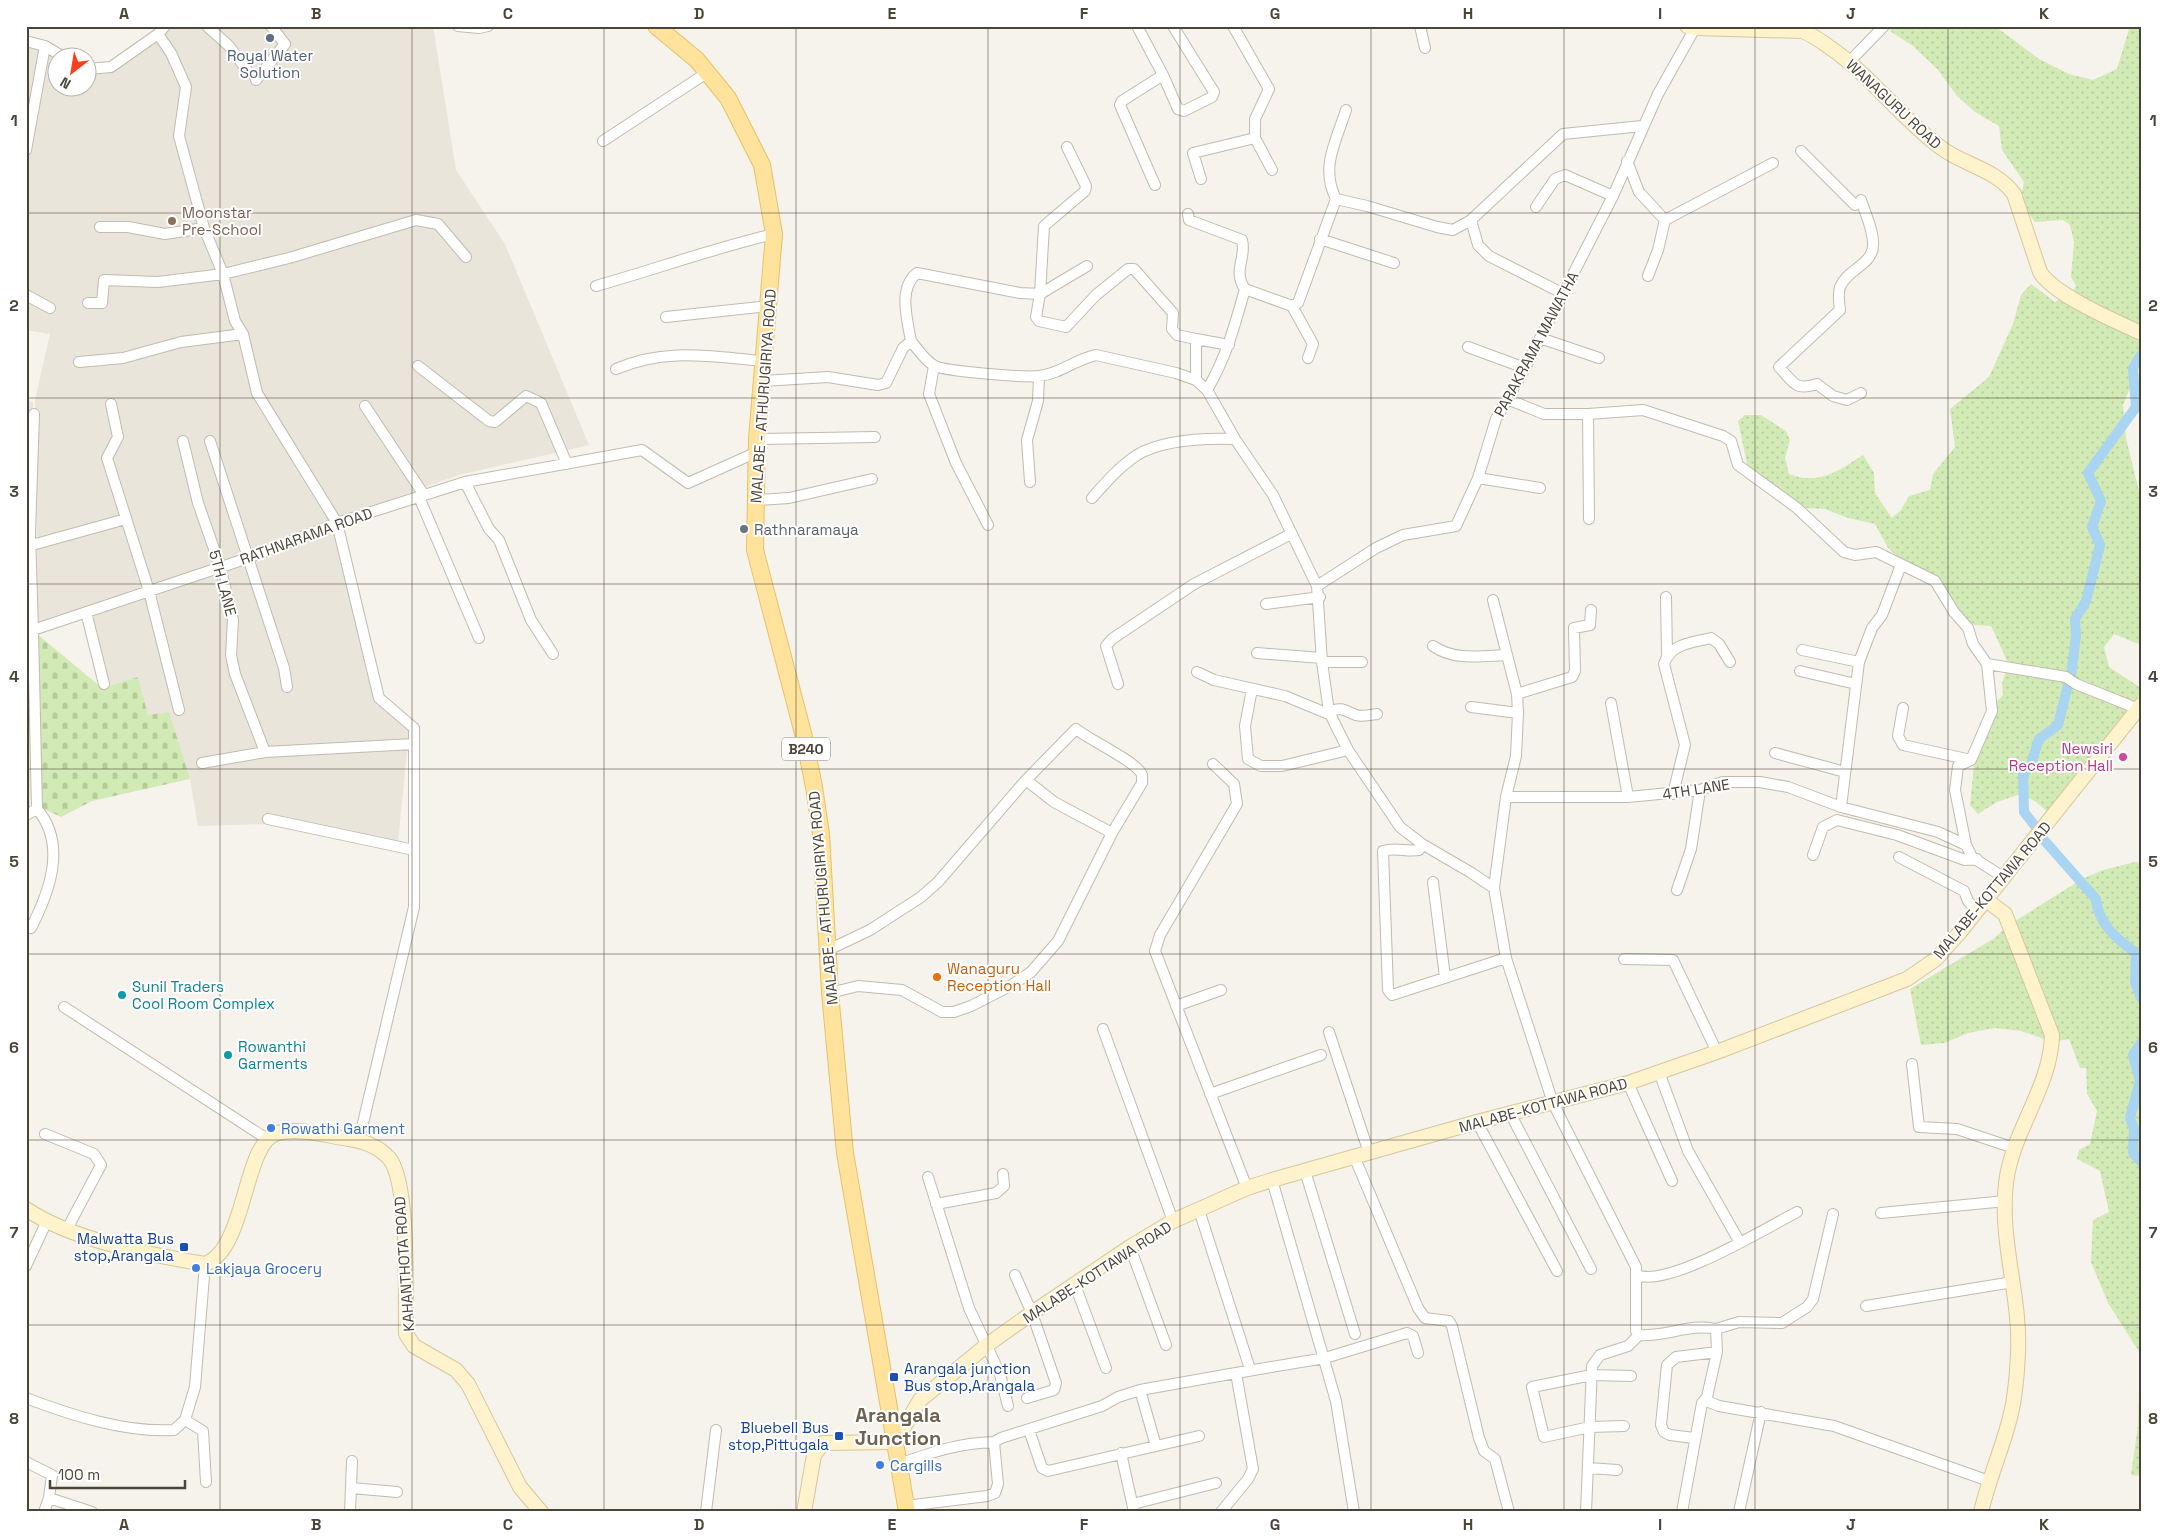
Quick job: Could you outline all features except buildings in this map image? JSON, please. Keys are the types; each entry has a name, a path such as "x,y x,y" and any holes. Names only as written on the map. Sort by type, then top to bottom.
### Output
{"main road":[{"name":"MALABE - ATHURUGIRIYA ROAD","path":"656,26 697,60 728,98 762,165 774,234 757,446 755,550 804,737 814,787 821,834 830,993 845,1153 906,1509"},
{"name":"WANAGURU ROAD","path":"1691,27 1802,31 1810,34 1850,62 1942,149 1999,178 2008,186 2014,194 2040,272 2046,282 2100,314 2141,334"},
{"name":"MALABE-KOTTAWA ROAD","path":"895,1442 920,1400 987,1345 1130,1247 1173,1222 1247,1188 1476,1122 1628,1083 1717,1052 1908,979 1936,959 1977,912 2003,877 2140,708"},
{"path":"1981,1512 1988,1480 2008,1425 2016,1390 2018,1351 2014,1282 2008,1244 2006,1183 2014,1148 2046,1069 2052,1035 2005,914 1986,900"},
{"name":"KAHANTHOTA ROAD","path":"267,1139 276,1133 294,1131 359,1140 378,1149 390,1159 399,1180 402,1211 406,1334 414,1346 456,1370 468,1384 520,1487 540,1512"},
{"path":"26,1210 46,1223 134,1251 205,1264 213,1261 232,1232 256,1160 267,1139"},
{"path":"892,1420 920,1400"},
{"path":"804,1512 814,1455 823,1443 895,1442"}],"street":[{"path":"207,26 228,46 252,77 285,44 271,26"},
{"path":"458,26 479,28 488,26"},
{"path":"1137,26 1163,75 1178,109 1184,111 1212,97 1214,92 1173,26"},
{"path":"1233,26 1269,89 1255,120 1255,138 1272,170"},
{"path":"1420,26 1425,48"},
{"path":"1850,62 1884,26"},
{"name":"PARAKRAMA MAWATHA","path":"1317,586 1376,548 1403,535 1456,526 1478,478 1496,420 1525,368 1613,196 1642,126 1691,27"},
{"path":"98,68 111,67 161,30 186,87 179,136 204,228 223,274 235,321 243,334 257,394 337,523 379,698 414,728 414,907 359,1140"},
{"path":"26,41 48,48"},
{"path":"26,150 45,46"},
{"path":"603,141 708,72"},
{"path":"1155,185 1120,105 1122,101 1163,75"},
{"path":"1292,306 1298,303 1336,199 1331,188 1328,168 1346,110"},
{"path":"1336,199 1436,228 1453,230 1471,220 1563,134 1642,126"},
{"path":"1201,179 1193,153 1255,138"},
{"path":"1067,147 1086,186 1085,191 1044,226 1040,294 1036,317 1039,321 1066,327 1096,295 1128,269 1134,269 1173,312 1172,329 1177,335 1229,345"},
{"path":"1801,151 1858,202 1874,243 1872,252 1866,261 1846,277 1839,288 1840,310 1779,367 1798,387 1803,389 1817,384 1833,396 1847,400 1860,393"},
{"path":"1627,160 1638,192 1664,220"},
{"path":"1664,220 1773,163"},
{"path":"1536,207 1555,179 1565,175 1613,196"},
{"path":"1188,214 1189,220 1242,240 1243,246 1238,276 1245,288 1292,306 1313,344 1308,358"},
{"path":"88,303 102,302 104,280 158,282 223,274 289,258 416,220 438,224 466,257"},
{"path":"1471,220 1478,245 1489,256 1562,293"},
{"path":"1648,276 1658,250 1664,220"},
{"path":"100,227 128,227 164,234 204,228"},
{"path":"596,286 686,260 724,246 774,234"},
{"path":"1320,239 1394,263"},
{"path":"1087,266 1040,294 1020,293 918,273 910,279 906,295 911,341 934,366 956,370 1038,376 1067,369 1084,357 1096,355 1176,372 1196,380 1207,390 1235,439 1273,496 1317,586 1320,597 1322,660 1330,713 1348,750 1400,827 1422,844 1494,888"},
{"path":"1207,390 1221,367 1245,288"},
{"path":"26,295 50,308"},
{"path":"666,317 768,306"},
{"path":"79,362 123,358 181,342 243,334"},
{"path":"1196,338 1196,380"},
{"path":"1540,338 1599,358"},
{"path":"763,381 828,377 878,385 886,383 903,348 911,341"},
{"path":"1468,347 1525,368"},
{"path":"616,369 638,359 676,354 764,361"},
{"path":"418,366 489,421 495,422 526,396 541,403 567,464"},
{"path":"934,366 929,394 956,463 988,525"},
{"path":"1030,482 1027,440 1038,400 1038,376"},
{"path":"1506,399 1544,414 1588,414 1642,410 1723,436 1730,441 1738,465 1796,508 1844,552 1855,556 1876,552 1935,581 1954,612 1968,628 1974,644 1987,664 1992,711 1971,760 1958,766 1954,790 1966,844 1972,857 2003,877"},
{"path":"111,404 118,437 107,458 149,591 179,710"},
{"path":"365,406 422,496 479,638"},
{"path":"31,928 45,901 53,871 52,838 46,819 37,809 31,716 30,628 32,545 28,532 34,414"},
{"path":"1588,414 1589,519"},
{"path":"757,446 875,437"},
{"path":"1092,498 1117,471 1138,455 1169,443 1235,439"},
{"name":"5TH LANE","path":"183,441 198,503 220,566 234,620 230,655 265,752"},
{"path":"210,441 284,668 287,687"},
{"name":"RATHNARAMA ROAD","path":"30,628 86,612 248,558 337,523 464,482 642,450 688,483 757,446"},
{"path":"1478,478 1540,488"},
{"path":"756,500 788,498 872,479"},
{"path":"464,482 489,529 499,540 531,620 552,654"},
{"path":"32,545 126,519"},
{"path":"1118,684 1106,646 1112,639 1194,584 1291,534"},
{"path":"1841,807 1859,662 1872,628 1882,615 1901,565"},
{"path":"1266,604 1320,597"},
{"path":"1666,597 1667,654 1664,664 1685,744 1673,794"},
{"path":"1492,600 1518,694 1516,756 1506,797 1494,888 1506,958 1553,1103 1636,1268 1636,1330 1639,1335"},
{"path":"1518,694 1572,677 1574,671 1574,628 1590,625 1591,610"},
{"path":"86,612 104,684"},
{"path":"1667,654 1675,647 1711,638 1719,644 1730,662"},
{"path":"1433,646 1444,654 1473,656 1507,655"},
{"path":"1802,650 1859,662"},
{"path":"1257,653 1362,662"},
{"path":"1987,664 2066,677 2076,684 2140,708"},
{"path":"1800,670 1856,684"},
{"path":"1197,672 1214,680 1285,696 1330,713"},
{"path":"1252,689 1245,726 1248,759 1261,766 1282,766 1348,750"},
{"path":"1611,703 1628,797"},
{"path":"1471,707 1518,713"},
{"path":"1330,713 1338,708 1346,709 1358,716 1377,714"},
{"path":"1903,708 1898,736 1903,745 1971,760"},
{"path":"828,950 870,930 921,897 938,882 1026,780 1076,729 1089,740 1133,763 1142,774 1142,783 1112,833 1058,941 1031,972 1012,985 971,1006 954,1012 942,1012 902,990 858,986 830,993"},
{"path":"202,763 265,752 414,744"},
{"path":"1775,753 1844,772"},
{"path":"1213,764 1234,784 1237,804 1160,936 1155,951 1247,1188"},
{"path":"1026,780 1054,802 1112,833"},
{"name":"4TH LANE","path":"1506,797 1628,797 1700,790 1723,782 1760,782 1788,787 1841,807 1938,832 1966,844"},
{"path":"1677,890 1691,849 1700,790"},
{"path":"26,815 37,809"},
{"path":"268,819 414,850"},
{"path":"1812,855 1823,827 1837,820 1897,835 1966,860 1977,859"},
{"path":"1422,844 1418,850 1412,851 1395,847 1383,851 1388,990 1392,995 1506,958"},
{"path":"1899,858 1964,891 1968,901 1977,912"},
{"path":"1433,882 1445,977"},
{"path":"1624,959 1673,960 1717,1052"},
{"path":"1176,1006 1221,990"},
{"path":"64,1007 267,1139"},
{"path":"1103,1029 1173,1222"},
{"path":"1329,1032 1370,1153"},
{"path":"1210,1094 1321,1055"},
{"path":"1912,1064 1919,1128 1957,1129 2014,1148"},
{"path":"1659,1072 1688,1151 1739,1241"},
{"path":"1628,1083 1672,1181"},
{"path":"1510,1113 1591,1269"},
{"path":"1476,1122 1557,1271"},
{"path":"45,1134 94,1154 101,1165 67,1230"},
{"path":"1354,1156 1418,1308 1425,1318 1449,1321 1452,1326 1479,1438 1484,1451 1494,1460 1509,1512"},
{"path":"1305,1171 1355,1334"},
{"path":"936,1204 996,1194 1004,1186 1003,1174"},
{"path":"928,1177 969,1308 1000,1374 1008,1406"},
{"path":"1272,1180 1336,1401 1354,1512"},
{"path":"1881,1213 2006,1201"},
{"path":"1200,1210 1250,1369"},
{"path":"1637,1275 1644,1278 1683,1270 1730,1248 1739,1241 1797,1212"},
{"path":"1639,1335 1650,1336 1702,1326 1716,1329 1739,1322 1782,1323 1807,1307 1814,1299 1833,1214"},
{"path":"26,1266 46,1223"},
{"path":"1130,1247 1166,1345"},
{"path":"26,1398 71,1416 158,1431 174,1430 185,1420 195,1387 199,1364 205,1264"},
{"path":"1015,1275 1032,1313 1056,1387 1054,1390 1027,1398"},
{"path":"1866,1306 2014,1282"},
{"path":"1075,1285 1106,1368"},
{"path":"1682,1512 1694,1438 1702,1403 1707,1398 1717,1352 1716,1329"},
{"path":"899,1464 948,1447 969,1443 994,1442 1001,1438 1102,1406 1118,1396 1140,1390 1250,1369 1325,1358 1407,1333 1413,1336 1418,1353"},
{"path":"1586,1512 1592,1366 1600,1355 1628,1346 1639,1335"},
{"path":"1694,1438 1670,1435 1664,1432 1662,1425 1667,1365 1676,1357 1717,1352"},
{"path":"1220,1512 1248,1480 1253,1469 1236,1373"},
{"path":"1624,1426 1590,1427 1544,1437 1532,1387 1592,1375 1631,1376"},
{"path":"1140,1390 1156,1446"},
{"path":"1707,1398 1709,1402 1719,1406 1834,1426 1988,1480"},
{"path":"1739,1512 1760,1412"},
{"path":"185,1420 203,1431 206,1482"},
{"path":"706,1512 716,1430"},
{"path":"1029,1430 1042,1468 1048,1470 1198,1436"},
{"path":"906,1509 995,1493 998,1484 994,1442"},
{"path":"1121,1453 1133,1508 1216,1483"},
{"path":"350,1512 352,1461"},
{"path":"26,1462 52,1475 44,1512"},
{"path":"1588,1468 1617,1470"},
{"path":"351,1488 398,1492"},
{"path":"48,1498 92,1512"}],"shaded area":[{"path":"160,26 433,26 456,170 505,244 589,445 459,475 331,521 375,702 409,731 398,842 268,824 198,826 190,779 148,715 138,677 102,689 82,609 38,624 35,400 50,334 26,330 26,40 48,52 48,98 98,98 98,66 130,55 145,37"},
{"path":"26,401 33,402 30,806 26,809"}],"green space":[{"path":"1893,26 1995,26 2039,59 2069,74 2093,80 2117,69 2130,26 2141,26 2141,362 2123,405 2126,438 2141,500 2141,645 2114,634 2104,647 2109,667 2141,688 2141,693 2049,813 2036,802 2021,794 1997,802 1978,814 1970,805 1974,765 1992,726 1992,706 2003,695 2002,684 2008,663 1991,626 1975,625 1958,613 1939,582 1907,565 1888,548 1875,524 1848,518 1825,509 1804,508 1768,485 1747,464 1738,421 1745,415 1761,415 1786,431 1790,440 1785,458 1789,474 1800,477 1810,478 1829,475 1863,455 1874,473 1875,493 1892,518 1901,510 1909,496 1930,490 1933,474 1955,447 1950,409 1989,377 2013,324 2021,295 2031,284 2055,302 2072,292 2076,286 2071,277 2074,242 2070,225 2063,220 2035,222 2020,201 2024,182 2002,150 1999,126 1975,112 1957,96 1938,70 1913,46 1890,31"},
{"path":"37,634 102,688 138,677 148,715 169,712 190,779 92,801 61,817 42,808"},
{"path":"2135,862 2141,863 2141,1476 2131,1475 2138,1425 2140,1353 2108,1303 2091,1262 2093,1220 2109,1212 2100,1171 2077,1159 2079,1150 2090,1144 2097,1111 2087,1094 2086,1068 2080,1068 2069,1039 2053,1042 2021,1031 1995,1028 1968,1033 1944,1043 1921,1045 1910,989 1993,939 2009,925 2082,879 2103,870"}],"waterway":[{"path":"2071,677 2076,635 2075,619 2086,601 2100,545 2092,527 2101,501 2088,473 2136,407 2133,368 2141,355"},
{"path":"2035,826 2024,812 2023,775 2031,764 2039,739 2058,725 2068,685"},
{"path":"2044,840 2096,899 2105,924 2122,943 2136,953 2135,982 2141,998"},
{"path":"2141,1043 2133,1055 2140,1081 2130,1118 2134,1129 2133,1153 2141,1162"}],"place":[{"name":"Royal Water Solution","path":"270,38"},
{"name":"Moonstar Pre-School","path":"172,221"},
{"name":"Rathnaramaya","path":"744,529"},
{"name":"Newsiri Reception Hall","path":"2123,757"},
{"name":"Wanaguru Reception Hall","path":"937,977"},
{"name":"Sunil Traders Cool Room Complex","path":"122,995"},
{"name":"Rowanthi Garments","path":"228,1055"},
{"name":"Rowathi Garment","path":"271,1128"},
{"name":"Malwatta Bus stop,Arangala","path":"184,1247"},
{"name":"Lakjaya Grocery","path":"196,1268"},
{"name":"Arangala junction Bus stop,Arangala","path":"894,1377"},
{"name":"Bluebell Bus stop,Pittugala","path":"839,1436"},
{"name":"Cargills","path":"880,1465"}],"district":[{"name":"Arangala Junction","path":"898,1426"}]}
